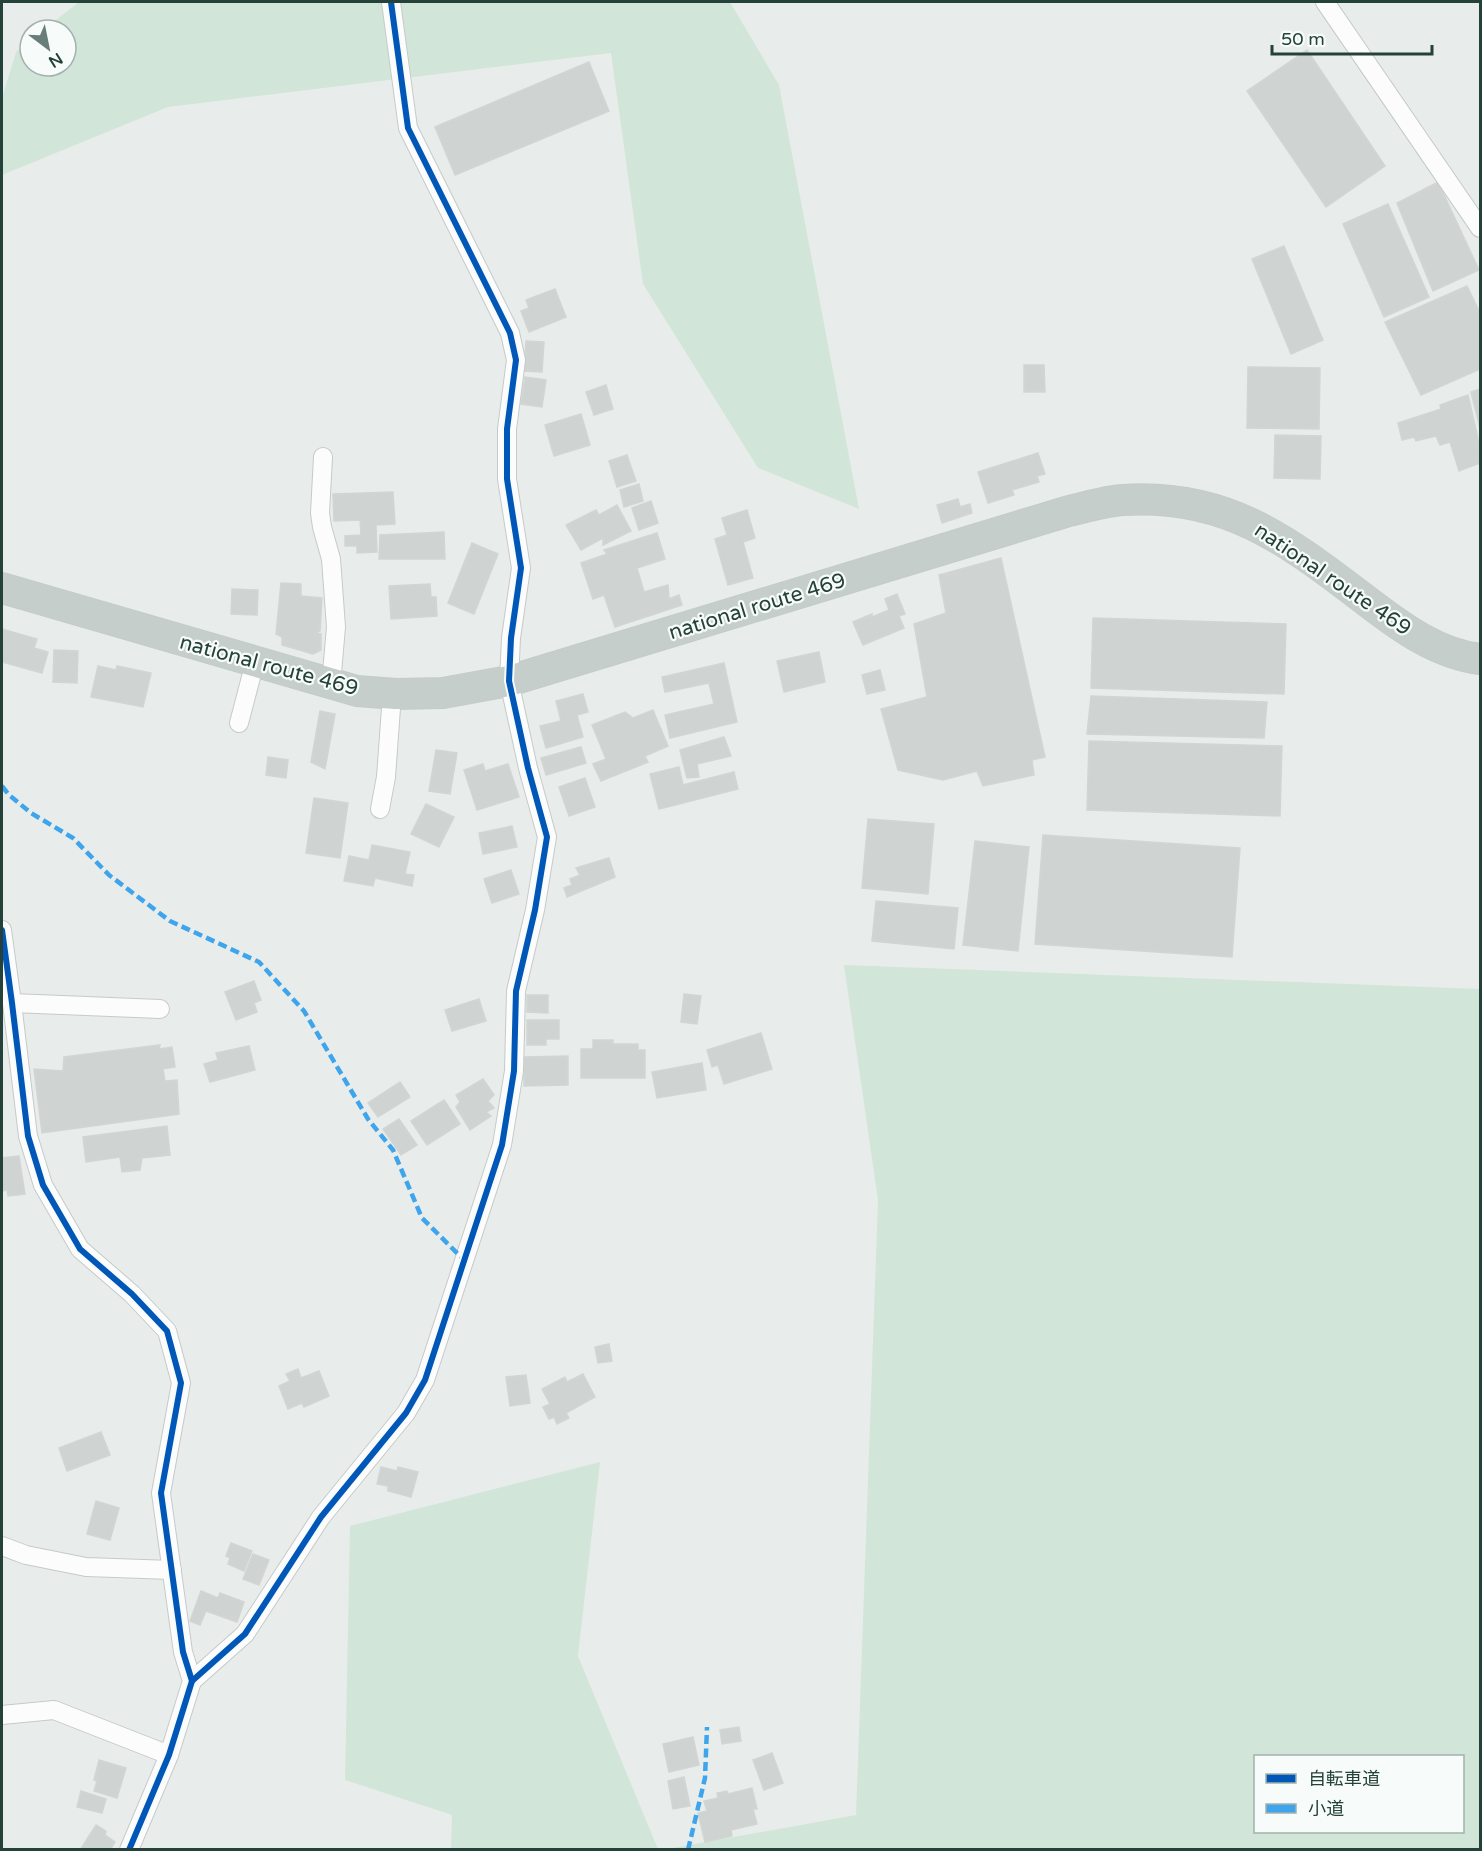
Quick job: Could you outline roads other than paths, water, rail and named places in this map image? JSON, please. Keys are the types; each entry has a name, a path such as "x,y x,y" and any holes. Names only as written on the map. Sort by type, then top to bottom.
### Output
{"highway":[{"name":"national route 469","path":"2,588 357,691 392,694 443,693 509,681 1069,511 1121,500 1164,500 1190,503 1231,514 1255,524 1320,566 1393,621 1432,645 1467,657 1480,658"}],"street":[{"path":"129,1850 169,1755 192,1681 246,1634 321,1517 406,1413 425,1380 502,1145 514,1071 516,991 536,910 547,837 528,768 509,681 511,638 521,568 507,479 507,429 516,360 510,333 408,128 392,2"},
{"path":"1325,2 1480,228"},
{"path":"323,457 320,513 331,559 336,627 331,684"},
{"path":"238,723 255,662"},
{"path":"380,809 386,777 392,694"},
{"path":"2,930 28,1137 43,1185 80,1249 132,1294 167,1331 181,1383 161,1493 183,1652 192,1681"},
{"path":"12,1003 160,1009"},
{"path":"2,1546 26,1555 86,1567 172,1570"},
{"path":"2,1715 54,1710 169,1755"}]}
